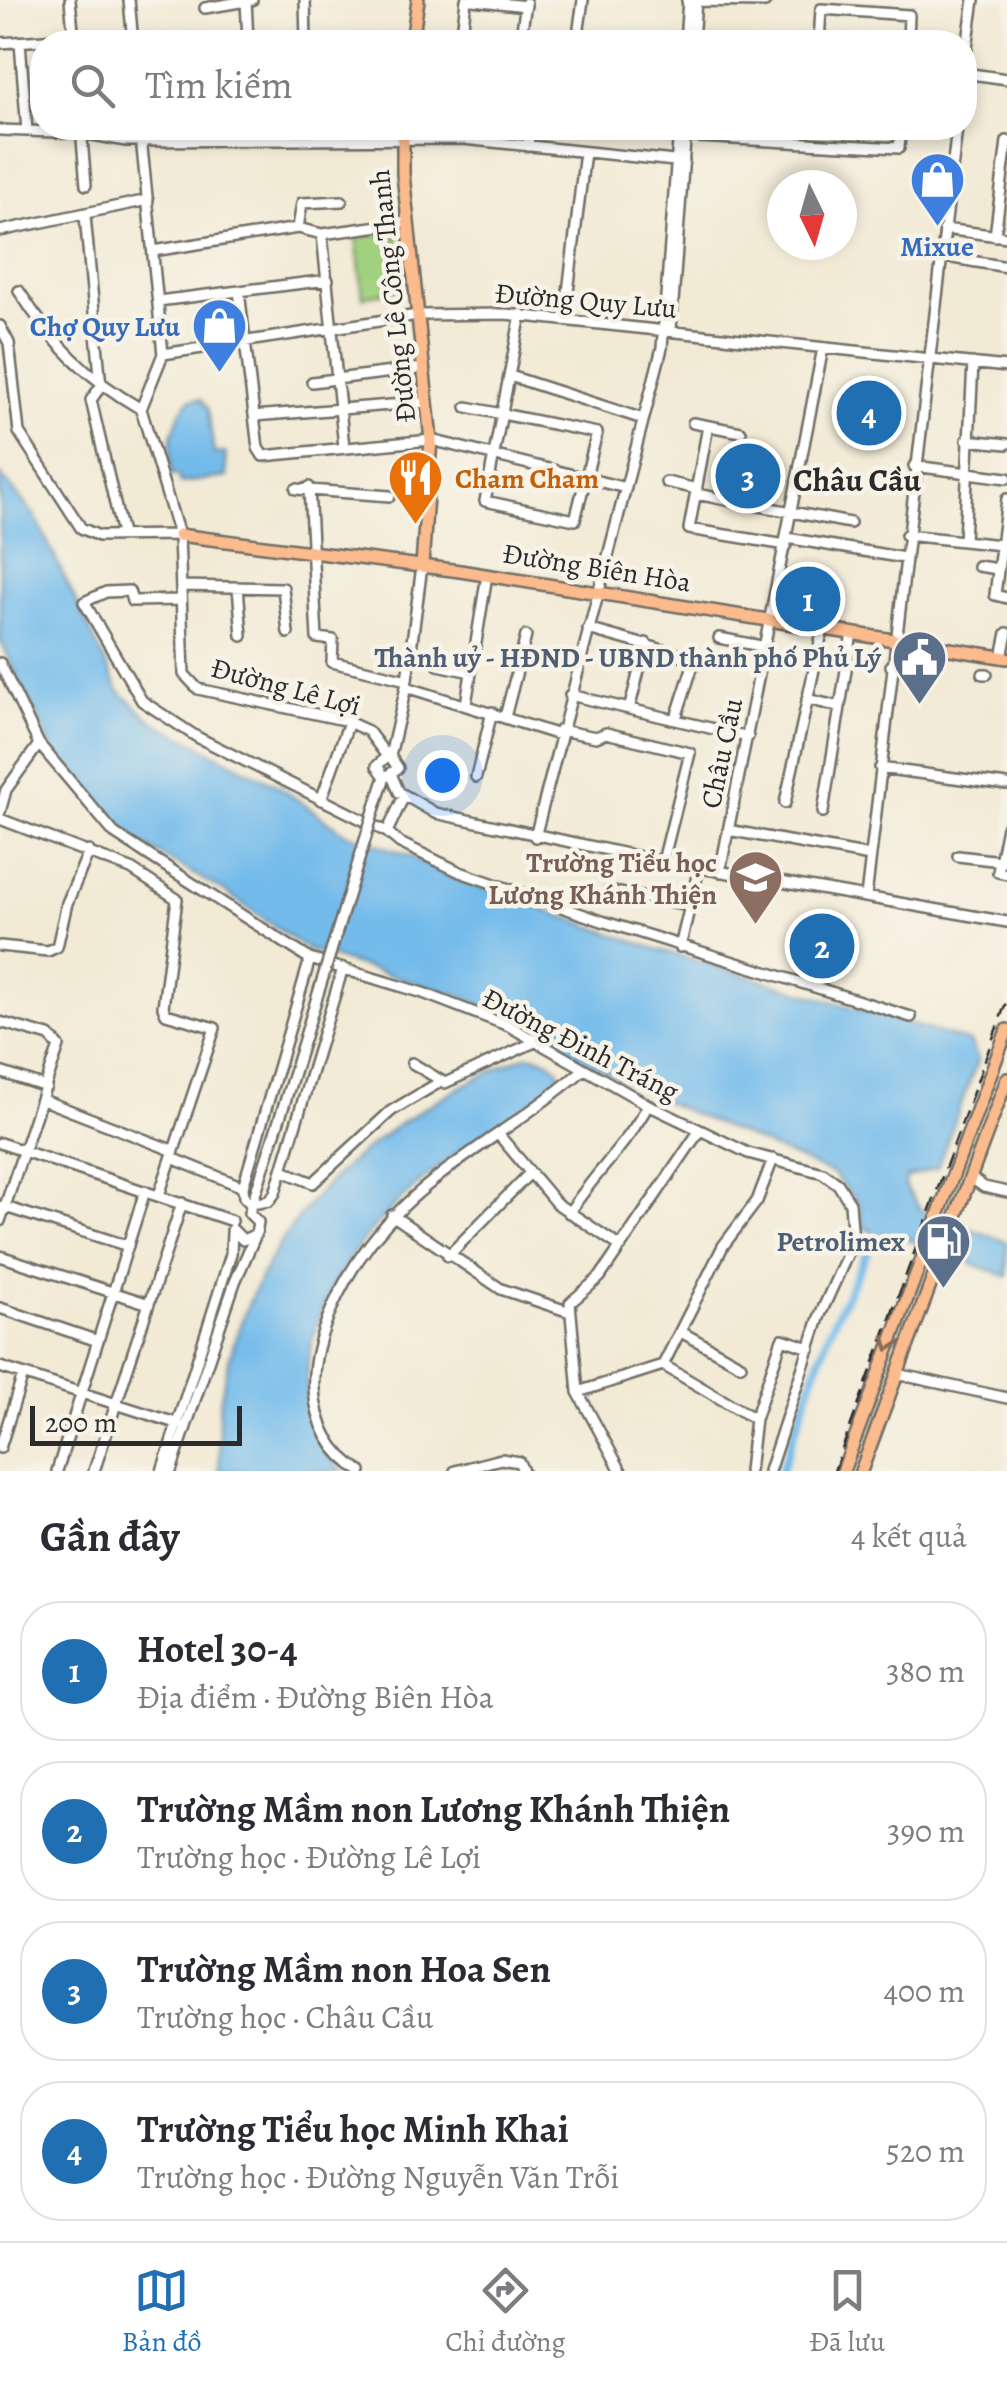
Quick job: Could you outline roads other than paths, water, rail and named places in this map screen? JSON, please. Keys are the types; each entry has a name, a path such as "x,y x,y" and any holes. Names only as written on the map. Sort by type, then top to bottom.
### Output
{"main road":[{"path":"414,30 418,0"},
{"name":"Đường Lê Công Thanh","path":"403,140 431,440 422,566"},
{"name":"Đường Biên Hòa","path":"179,535 487,575 894,640 950,654 1005,657"},
{"path":"843,1471 1007,1030"},
{"path":"861,1471 1007,1079"},
{"path":"954,1171 970,1177"}],"street":[{"path":"70,0 73,30"},
{"path":"128,0 131,30"},
{"path":"205,8 248,0 248,30"},
{"path":"304,0 305,30"},
{"path":"463,30 469,0 526,3 522,30"},
{"path":"578,30 583,0"},
{"path":"686,30 688,0 764,2"},
{"path":"693,30 696,0"},
{"path":"970,30 974,0"},
{"path":"820,30 821,10 909,15 908,30"},
{"path":"20,42 27,131"},
{"path":"0,43 30,42"},
{"path":"977,71 1007,80"},
{"path":"0,130 30,131"},
{"path":"83,140 86,185"},
{"path":"19,291 71,361 88,368 101,386 141,409 162,354 141,140"},
{"path":"492,140 681,162"},
{"path":"528,146 529,140"},
{"path":"534,836 667,329 682,140"},
{"path":"776,140 899,148 900,140"},
{"path":"866,897 955,140"},
{"path":"995,236 1007,142"},
{"path":"565,317 585,152"},
{"path":"0,231 148,200"},
{"path":"298,228 302,203 342,202"},
{"path":"86,216 101,386 91,400 122,534"},
{"path":"152,251 298,228 322,234 408,222"},
{"path":"944,229 1007,237"},
{"path":"322,234 344,447"},
{"path":"941,256 1007,267"},
{"path":"158,302 328,280"},
{"path":"239,292 254,416 263,456 431,440 626,488"},
{"path":"467,406 504,414 597,433 575,520 485,501 504,414 521,314"},
{"name":"Đường Quy Lưu","path":"162,354 418,315 521,314 1007,367"},
{"path":"0,326 10,343 20,432 82,528 98,536 179,535"},
{"name":"Châu Cầu","path":"720,872 823,348"},
{"path":"964,541 964,473 973,363"},
{"path":"312,382 424,368"},
{"path":"510,376 643,419"},
{"path":"0,394 14,394"},
{"path":"254,416 428,402"},
{"name":"Đường Lê Lợi","path":"141,409 179,535 182,663 192,684 349,722 368,730 388,755"},
{"path":"693,424 741,432"},
{"path":"708,426 690,529 904,558"},
{"path":"967,440 1007,444"},
{"path":"914,466 1007,478"},
{"path":"666,482 696,492 850,523"},
{"path":"309,487 316,638 333,640 332,662 560,732 596,737 606,733 690,754 663,861"},
{"path":"296,489 390,496"},
{"path":"1007,499 995,595 1007,598"},
{"path":"906,535 1001,545"},
{"name":"Đường Lê Công Thanh","path":"388,755 407,684 422,566"},
{"path":"978,566 998,569"},
{"path":"466,704 487,575"},
{"path":"180,586 282,588 288,632"},
{"path":"238,588 242,636"},
{"path":"181,600 132,601 129,591 106,592 84,602 142,701 197,738 460,872 680,947 911,1017"},
{"path":"785,803 822,628"},
{"path":"588,629 695,659 676,718"},
{"path":"823,812 852,633"},
{"path":"1005,657 1007,633"},
{"path":"505,717 526,636"},
{"path":"719,638 766,648"},
{"path":"630,706 646,644"},
{"name":"Đường Đinh Tráng","path":"0,664 39,744 114,833 310,959 423,993 537,1040 583,1070 700,1130 748,1152 822,1174 838,1184 850,1204 853,1242 810,1348 769,1471"},
{"path":"438,665 472,672"},
{"path":"892,666 908,668"},
{"path":"570,695 630,706 748,737"},
{"path":"807,700 840,706"},
{"path":"476,776 492,712"},
{"path":"321,800 349,722"},
{"path":"39,744 6,790 0,816 131,869 177,899 163,1007 166,1014 215,1028 159,1195"},
{"path":"250,1209 376,804 388,776 398,765 388,755 376,766 388,776 404,796 435,813 699,868 1007,922"},
{"path":"880,768 1007,785"},
{"path":"387,832 404,796"},
{"path":"1007,827 998,872 1007,874"},
{"path":"728,830 870,856"},
{"path":"0,946 54,951 66,904 89,851"},
{"path":"958,856 1001,861"},
{"path":"680,947 699,868"},
{"path":"608,891 690,906"},
{"path":"162,1471 256,1234 258,1222 244,1197 243,1186 310,959"},
{"path":"172,1471 231,1254 232,1226 240,1213 270,1201 283,1170 343,968"},
{"path":"0,1022 56,1041 26,1152 2,1206 0,1221"},
{"path":"283,1170 314,1183 391,1111 440,1082 537,1040"},
{"path":"412,1063 440,1082"},
{"path":"361,1471 341,1458 328,1438 315,1404 314,1370 326,1323 349,1272 392,1214 583,1070"},
{"path":"0,1072 46,1087"},
{"path":"42,1100 243,1186"},
{"path":"570,1214 600,1167 634,1132 648,1105"},
{"path":"621,1471 578,1392 571,1300 598,1280 700,1130"},
{"path":"498,1134 529,1174 570,1214 621,1247"},
{"path":"0,1143 182,1203 232,1226 243,1240 256,1234"},
{"path":"578,1392 663,1365 723,1246 757,1201 773,1158"},
{"path":"448,1256 529,1174"},
{"path":"970,1177 984,1188 1007,1192"},
{"path":"57,1471 145,1190"},
{"path":"94,1471 182,1203"},
{"path":"2,1206 128,1246"},
{"path":"392,1214 448,1256 501,1288 570,1312"},
{"path":"0,1256 149,1304"},
{"path":"0,1308 98,1341"},
{"path":"680,1332 741,1365"},
{"path":"749,1471 755,1420 782,1338 810,1348"},
{"path":"663,1365 755,1420"},
{"path":"0,1367 182,1425"},
{"path":"897,1374 1007,1398"},
{"path":"0,1448 24,1376"},
{"path":"455,1471 501,1459 519,1462 523,1471"}],"water":[{"path":"201,399 208,409 214,454 225,453 227,477 180,483 178,475 172,475 172,436 189,400"},
{"path":"0,474 35,516 119,691 152,721 278,786 345,833 408,855 443,874 650,947 970,1042 978,1059 937,1168 906,1178 905,1187 922,1211 1007,1242 1007,1277 910,1240 863,1228 860,1205 833,1174 654,1097 469,999 308,950 227,893 135,840 79,785 55,755 0,640"},
{"path":"525,1056 549,1062 560,1072 559,1080 448,1159 391,1209 343,1268 326,1302 313,1337 307,1376 308,1404 318,1440 343,1471 219,1471 220,1402 235,1338 258,1282 288,1232 324,1187 367,1148 468,1083"}],"waterway":[{"path":"781,1471 831,1327 880,1226"}],"railway":[{"path":"834,1471 1007,1000"}],"place":[{"name":"Mixue","path":"937,229"},
{"name":"Chợ Quy Lưu","path":"219,375"},
{"name":"Trường Tiểu học Minh Khai","path":"869,413"},
{"name":"Trường Mầm non Hoa Sen","path":"748,476"},
{"name":"Cham Cham","path":"416,527"},
{"name":"Hotel 30-4","path":"808,599"},
{"name":"Thành uỷ - HĐND - UBND thành phố Phủ Lý","path":"920,706"},
{"name":"Trường Tiểu học Lương Khánh Thiện","path":"756,927"},
{"name":"Trường Mầm non Lương Khánh Thiện","path":"822,946"},
{"name":"Petrolimex","path":"944,1290"}],"district":[{"name":"Châu Cầu","path":"857,480"}]}
